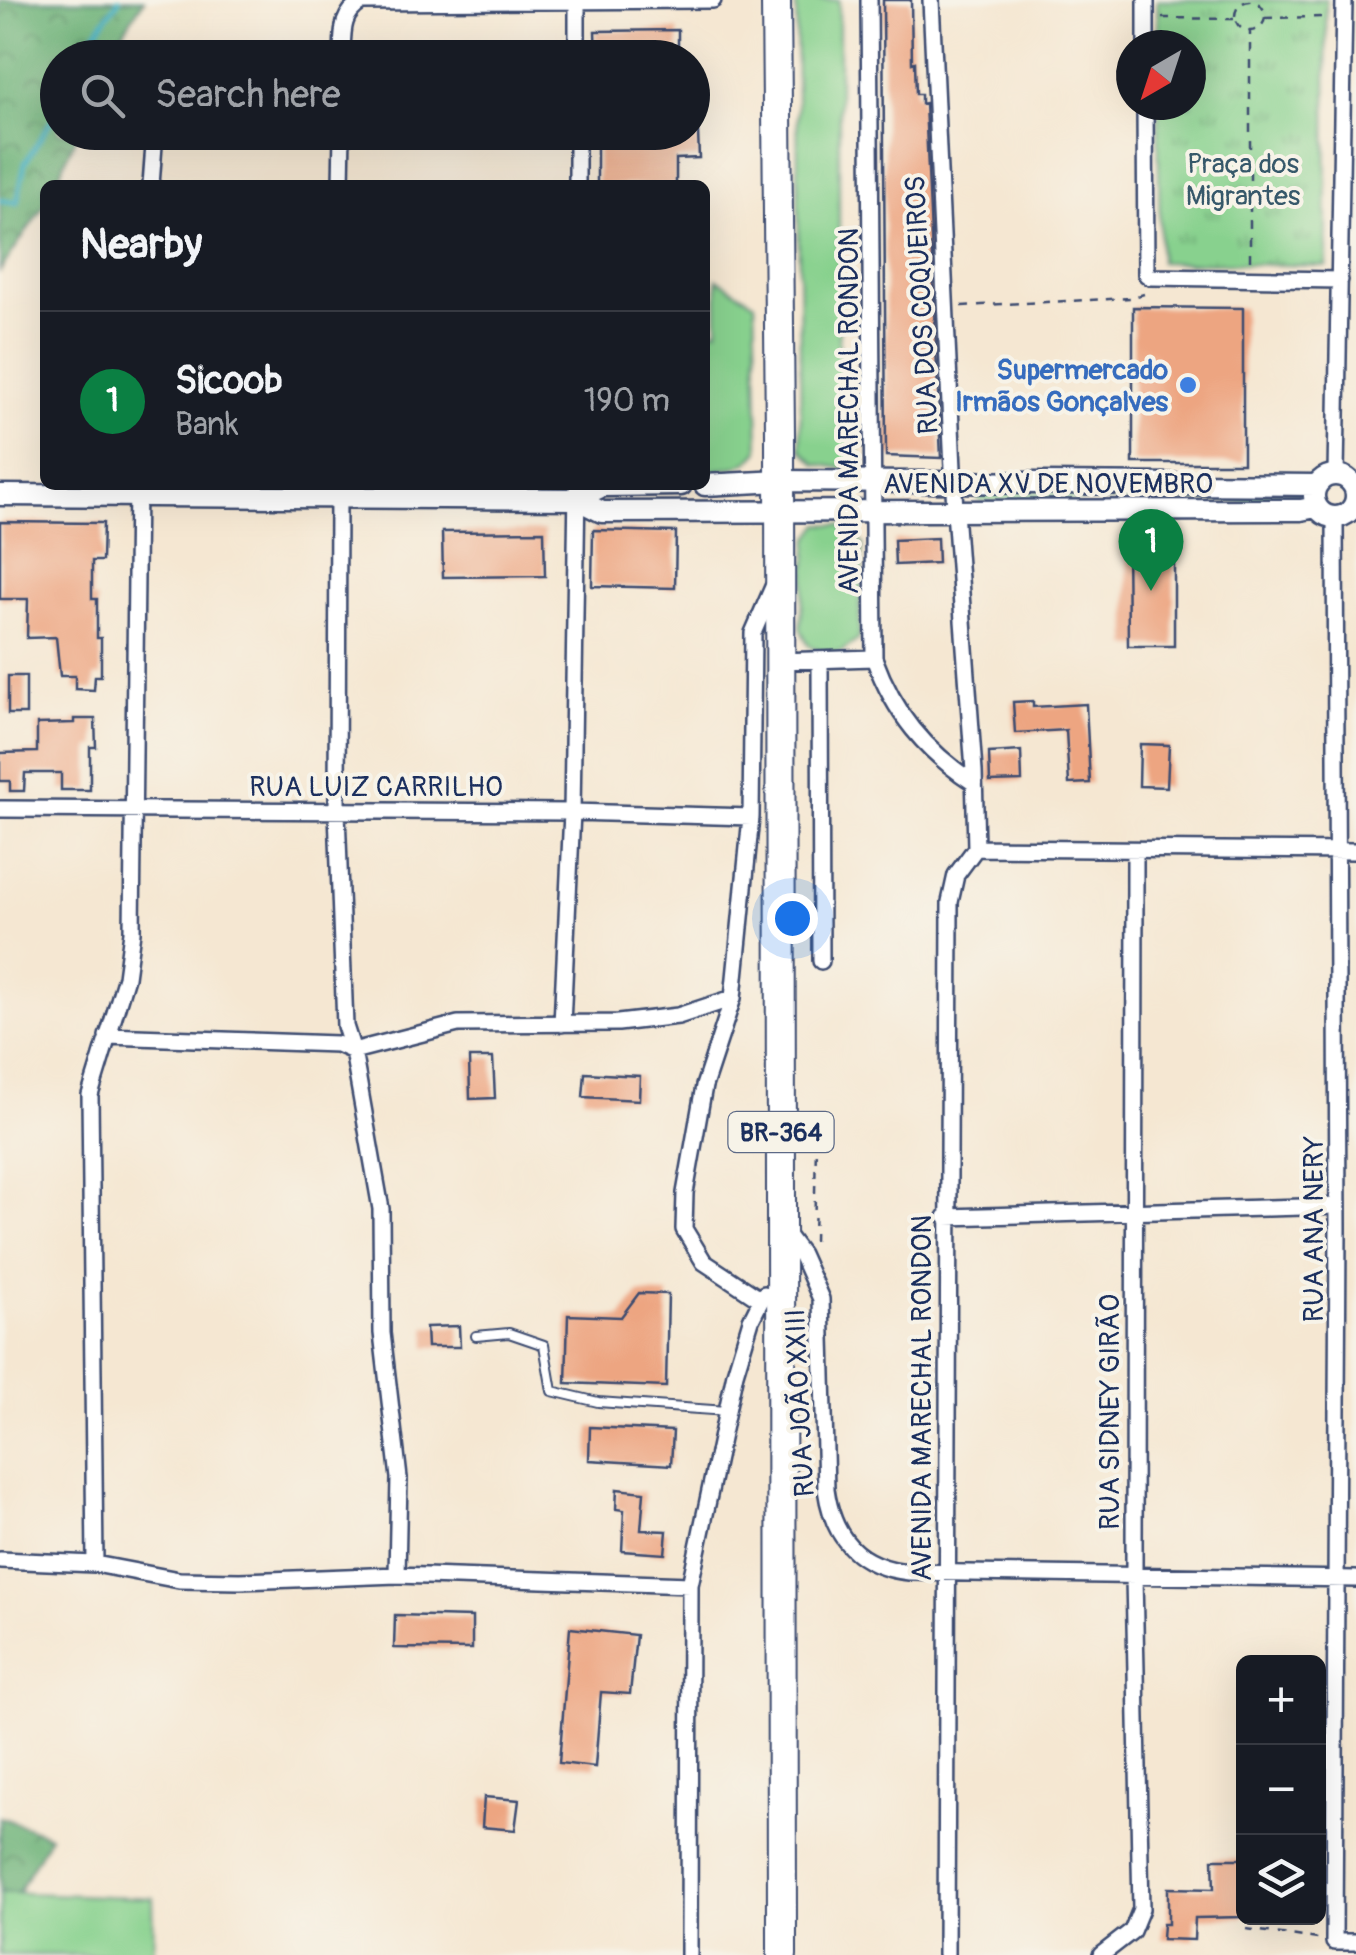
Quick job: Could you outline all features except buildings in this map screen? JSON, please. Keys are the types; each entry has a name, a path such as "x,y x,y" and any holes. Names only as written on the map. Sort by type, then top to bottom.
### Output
{"highway":[{"name":"BR-364","path":"776,0 782,1955"}],"street":[{"path":"343,40 349,10 362,2 713,0"},
{"name":"AVENIDA MARECHAL RONDON","path":"869,0 874,658 891,698 921,742 974,783"},
{"name":"RUA DOS COQUEIROS","path":"931,0 955,511 976,848"},
{"path":"1146,0 1146,30"},
{"path":"577,1 577,40"},
{"path":"1336,475 1344,8"},
{"path":"1146,120 1144,270 1150,277 1340,280"},
{"path":"152,180 154,150"},
{"path":"341,180 342,150"},
{"path":"577,150 577,180"},
{"path":"1336,475 1348,479 1356,495 1352,508 1336,517 1324,514 1316,496 1324,478 1336,475"},
{"name":"AVENIDA XV DE NOVEMBRO","path":"710,485 954,483 1316,496"},
{"path":"95,1564 90,1095 126,978 132,932 137,490"},
{"path":"0,495 137,490 576,492 572,812 562,1024"},
{"path":"338,492 337,812 345,1026 381,1209 382,1333 399,1478 397,1575"},
{"name":"AVENIDA XV DE NOVEMBRO","path":"576,492 602,512 1301,510 1316,496"},
{"name":"RUA ANA NERY","path":"1334,1942 1336,517"},
{"path":"760,1299 704,1262 684,1229 685,1193 704,1086 733,998 746,887 752,633 779,575"},
{"path":"779,661 874,658"},
{"path":"820,662 821,961"},
{"name":"RUA LUIZ CARRILHO","path":"0,809 572,812 750,817"},
{"path":"976,848 1356,851"},
{"name":"AVENIDA MARECHAL RONDON","path":"946,1955 950,902 956,875 976,848"},
{"name":"RUA SIDNEY GIRÃO","path":"1101,1955 1132,1931 1141,1910 1134,1577 1135,852"},
{"path":"105,1042 336,1044 353,1052 458,1024 618,1023 678,1016 733,998"},
{"path":"946,1217 1338,1206"},
{"name":"RUA JOÃO XXIII","path":"781,1228 802,1254 821,1300 826,1490 834,1526 850,1548 883,1567 909,1572 1356,1579"},
{"path":"1338,1228 1356,1228"},
{"path":"689,1955 690,1586 742,1345 760,1299 782,1274"},
{"path":"0,1560 95,1564 179,1580 240,1582 397,1575 690,1586"},
{"path":"1334,1942 1356,1942"}],"lane":[{"path":"476,1336 509,1333 544,1345 552,1391 598,1402 726,1411"}],"path":[{"path":"1251,1 1264,9 1265,18 1258,29 1250,32 1240,28 1236,18 1239,6 1251,1"},
{"path":"1265,18 1344,8"},
{"path":"1146,17 1236,18"},
{"path":"1250,32 1250,278"},
{"path":"946,307 1130,298 1147,293 1150,277"},
{"path":"814,1239 816,1144"},
{"path":"1246,1929 1334,1942"}],"green space":[{"path":"0,0 144,0 118,40 40,40 40,150 70,150 57,180 40,180 40,211 0,271"},
{"path":"796,0 839,0 839,421 859,435 858,466 852,470 816,464 801,449"},
{"name":"Praça dos Migrantes","path":"1157,0 1326,0 1327,266 1160,262 1158,120 1206,120 1206,30 1158,30"},
{"path":"717,279 755,303 759,451 741,465 710,471 710,330 718,330"},
{"path":"979,490 1301,492 1306,498 1301,502 980,501 974,495"},
{"path":"820,524 841,525 863,544 859,639 841,652 822,652 809,646 800,628 809,539"},
{"path":"0,1817 50,1836 18,1893 0,1892"},
{"path":"0,1892 153,1898 154,1955 0,1955"}],"waterway":[{"path":"93,40 119,0"},
{"path":"0,200 17,203 25,163 40,139"}],"place":[{"name":"Supermercado Irmãos Gonçalves","path":"1188,385"},
{"name":"Sicoob","path":"1151,591"}]}
